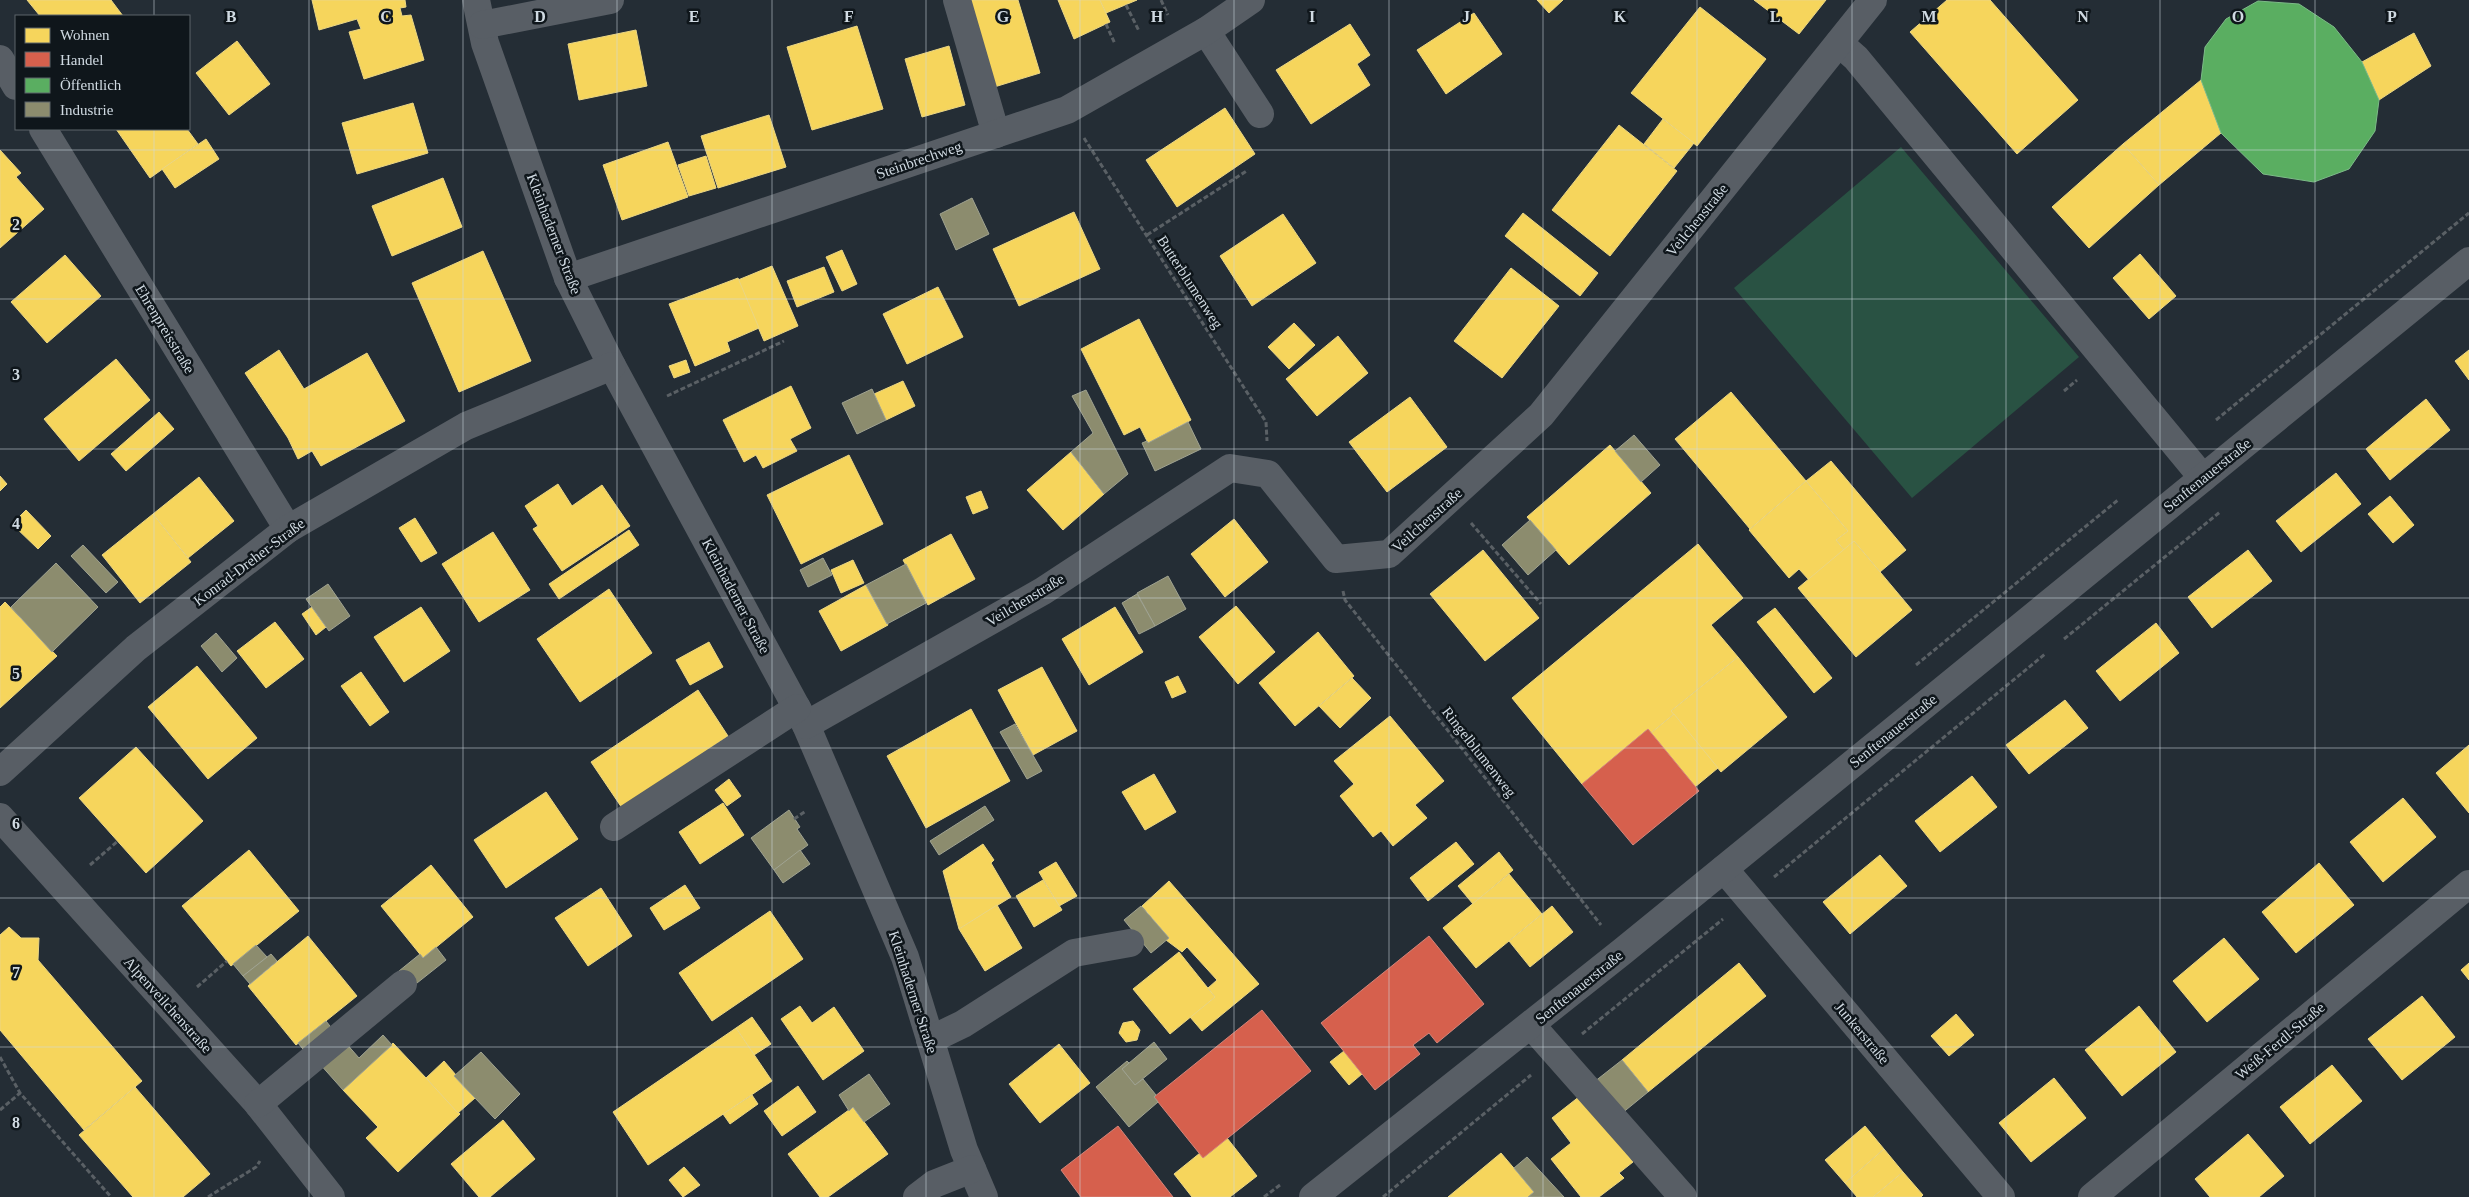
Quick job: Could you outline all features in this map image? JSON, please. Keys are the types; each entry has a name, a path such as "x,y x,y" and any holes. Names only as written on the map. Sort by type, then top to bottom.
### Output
{"street":[{"path":"479,13 610,0"},
{"path":"957,0 996,134"},
{"name":"Steinbrechweg","path":"568,278 1067,110 1206,31 1251,0"},
{"name":"Veilchenstraße","path":"1336,559 1389,554 1541,416 1873,0"},
{"name":"Kleinhaderner Straße","path":"479,13 485,43 568,278 612,366 802,716 905,957 964,1150 984,1197"},
{"path":"1206,31 1260,114"},
{"path":"1839,43 1856,58 2204,478"},
{"path":"0,59 15,84"},
{"name":"Ehrenpreisstraße","path":"44,130 288,530"},
{"name":"Senftenauerstraße","path":"1314,1197 1623,951 2469,261"},
{"name":"Konrad-Dreher-Straße","path":"0,772 136,648 288,530 466,426 612,366"},
{"name":"Veilchenstraße","path":"614,827 802,716 1043,591 1230,468 1268,474"},
{"path":"1268,474 1336,559"},
{"name":"Alpenveilchenstraße","path":"0,817 258,1104 331,1197"},
{"name":"Junkerstraße","path":"1724,869 2000,1197"},
{"name":"Weiß-Ferdl-Straße","path":"2092,1197 2469,884"},
{"path":"930,1040 963,1024 1074,953 1130,943"},
{"path":"258,1104 403,984"},
{"path":"1531,1025 1683,1197"},
{"path":"917,1197 934,1184 972,1169"}],"path":[{"path":"1161,0 1166,10"},
{"path":"1126,4 1142,37"},
{"path":"1106,24 1113,40"},
{"name":"Butterblumenweg","path":"1067,110 1266,422 1268,474"},
{"path":"1147,235 1248,170"},
{"path":"687,386 784,341"},
{"path":"2060,642 2225,507"},
{"path":"1466,517 1541,604"},
{"name":"Ringelblumenweg","path":"1336,559 1345,600 1623,951"},
{"path":"1382,1197 2052,648"},
{"path":"0,1057 20,1093 111,1197"},
{"path":"0,1110 20,1093"},
{"path":"208,1197 256,1167 280,1131"}],"green space":[{"path":"1901,147 2079,357 1912,498 1734,288"}],"building: Wohnen":[{"path":"27,0 111,0 122,15 39,15"},
{"path":"312,0 405,0 406,7 400,8 402,16 411,15 424,60 364,79 349,32 361,29 357,19 319,30"},
{"path":"965,0 1018,0 1040,73 991,88"},
{"path":"1058,0 1100,0 1110,22 1074,39"},
{"path":"1100,0 1137,0 1106,13"},
{"path":"1537,0 1563,0 1549,13"},
{"path":"1754,0 1826,0 1799,34"},
{"path":"1947,0 1990,0 2078,100 2017,154 1910,32"},
{"path":"1700,7 1766,59 1697,146 1631,93"},
{"path":"1474,13 1502,54 1446,94 1417,50"},
{"path":"1350,24 1370,55 1357,64 1370,85 1311,124 1276,70"},
{"path":"857,26 883,109 812,130 787,47"},
{"path":"636,30 647,86 579,100 568,44"},
{"path":"2414,33 2431,66 2379,100 2362,62"},
{"path":"237,41 270,84 229,115 196,73"},
{"path":"949,46 965,105 922,117 905,59"},
{"path":"2201,80 2221,133 2159,185 2123,144"},
{"path":"413,103 428,153 357,174 342,123"},
{"path":"1225,108 1255,154 1177,207 1146,160"},
{"path":"769,115 786,167 718,188 701,136"},
{"path":"1663,119 1694,143 1674,168 1644,144"},
{"path":"1619,125 1677,171 1610,256 1552,210"},
{"path":"117,130 188,130 198,144 150,178"},
{"path":"206,139 219,159 175,188 162,169"},
{"path":"668,142 688,197 622,220 603,165"},
{"path":"2123,144 2159,185 2089,248 2052,207"},
{"path":"0,150 21,173 16,177 44,209 0,248"},
{"path":"706,156 716,188 689,196 678,165"},
{"path":"443,178 462,227 392,256 372,206"},
{"path":"1074,212 1100,269 1019,306 993,249"},
{"path":"1523,213 1598,273 1580,296 1505,236"},
{"path":"1283,214 1316,263 1252,306 1220,256"},
{"path":"842,250 857,284 842,291 826,257"},
{"path":"483,251 531,361 459,392 412,283"},
{"path":"2140,254 2176,296 2149,319 2113,278"},
{"path":"65,255 101,296 47,343 11,302"},
{"path":"772,266 798,326 764,341 738,280"},
{"path":"824,267 834,292 797,307 787,281"},
{"path":"1511,268 1559,306 1502,378 1454,341"},
{"path":"738,278 759,328 727,342 730,351 695,366 669,304"},
{"path":"938,287 963,337 907,364 883,314"},
{"path":"1139,319 1191,420 1148,443 1140,427 1124,435 1081,349"},
{"path":"1294,323 1315,345 1289,369 1268,347"},
{"path":"1338,336 1368,373 1317,416 1286,379"},
{"path":"279,350 304,389 367,353 405,421 321,466 312,451 298,459 288,438 245,373"},
{"path":"2469,350 2469,380 2455,361"},
{"path":"116,359 150,400 79,461 44,419"},
{"path":"686,360 690,372 674,378 669,366"},
{"path":"903,381 915,406 886,420 874,394"},
{"path":"791,386 811,428 790,439 797,451 763,468 756,455 744,462 723,420"},
{"path":"1731,392 1806,481 1750,529 1675,439"},
{"path":"1410,397 1447,447 1387,492 1349,442"},
{"path":"2426,399 2450,430 2390,480 2366,449"},
{"path":"159,412 174,429 126,471 111,454"},
{"path":"1610,445 1651,493 1569,565 1527,517"},
{"path":"1071,452 1104,494 1063,530 1027,490"},
{"path":"849,455 883,524 801,564 767,495"},
{"path":"1831,461 1906,550 1880,572 1854,541 1844,550 1836,540 1848,531 1806,481"},
{"path":"2336,473 2361,504 2301,552 2276,521"},
{"path":"0,476 7,484 0,491"},
{"path":"199,477 234,521 188,558 153,514"},
{"path":"1806,481 1848,531 1836,540 1844,550 1809,580 1799,569 1789,578 1749,530"},
{"path":"558,484 572,506 602,485 630,526 562,571 533,529 538,526 525,506"},
{"path":"981,491 988,508 973,514 966,497"},
{"path":"2390,496 2414,525 2393,543 2368,514"},
{"path":"26,510 51,536 38,549 12,524"},
{"path":"153,514 191,562 140,603 102,555"},
{"path":"415,518 437,553 421,562 399,528"},
{"path":"1234,519 1268,562 1225,597 1191,554"},
{"path":"629,530 639,545 559,599 549,584"},
{"path":"493,532 530,590 479,622 442,564"},
{"path":"951,534 975,579 928,605 903,560"},
{"path":"1854,541 1912,610 1856,657 1798,588"},
{"path":"1698,544 1743,598 1711,625 1738,657 1671,711 1674,714 1651,733 1648,729 1582,784 1512,698"},
{"path":"1483,550 1539,618 1485,661 1430,594"},
{"path":"2248,550 2272,581 2212,628 2188,597"},
{"path":"853,560 864,583 841,593 831,570"},
{"path":"866,585 888,625 841,651 819,611"},
{"path":"609,589 652,653 580,702 537,639"},
{"path":"5,602 57,656 0,708 0,607"},
{"path":"1236,606 1275,652 1238,684 1199,637"},
{"path":"312,607 326,627 316,635 302,614"},
{"path":"421,607 450,651 404,682 374,637"},
{"path":"1115,607 1143,652 1089,685 1062,639"},
{"path":"1775,608 1832,678 1814,693 1757,622"},
{"path":"275,622 304,659 266,688 237,651"},
{"path":"2156,623 2179,653 2120,701 2096,671"},
{"path":"1318,632 1354,676 1295,726 1259,683"},
{"path":"709,642 723,667 690,685 676,660"},
{"path":"1738,657 1787,717 1721,772 1671,711"},
{"path":"197,666 257,738 208,779 148,707"},
{"path":"1042,667 1077,731 1033,755 998,690"},
{"path":"361,672 389,712 370,726 341,686"},
{"path":"1178,676 1186,692 1172,698 1165,682"},
{"path":"1352,678 1371,698 1340,728 1319,706"},
{"path":"698,690 728,736 622,808 591,762"},
{"path":"2065,700 2088,728 2029,774 2006,745"},
{"path":"971,709 1010,781 926,828 887,756"},
{"path":"1674,714 1718,768 1695,787 1651,733"},
{"path":"1390,716 1444,781 1415,805 1427,818 1393,846 1381,831 1373,837 1340,796 1354,784 1334,761"},
{"path":"2469,745 2469,813 2436,773"},
{"path":"136,747 203,821 146,873 79,798"},
{"path":"1154,774 1176,812 1145,830 1122,792"},
{"path":"1972,776 1997,807 1940,852 1915,821"},
{"path":"729,779 741,796 727,806 715,790"},
{"path":"546,792 578,839 506,888 474,840"},
{"path":"2403,798 2436,837 2383,882 2350,842"},
{"path":"723,803 744,835 700,864 679,832"},
{"path":"1456,842 1474,864 1428,901 1410,878"},
{"path":"983,844 994,860 991,863 1011,897 959,929 943,871"},
{"path":"249,850 299,911 231,966 182,906"},
{"path":"1499,852 1513,870 1473,904 1458,886"},
{"path":"1880,855 1907,886 1850,934 1823,902"},
{"path":"1056,862 1077,896 1059,906 1039,872"},
{"path":"2319,863 2354,905 2296,953 2262,912"},
{"path":"431,865 473,917 423,958 381,906"},
{"path":"1509,874 1542,914 1476,968 1443,928"},
{"path":"1043,880 1062,910 1034,927 1016,896"},
{"path":"1169,881 1259,984 1202,1031 1190,1017 1215,997 1208,988 1217,980 1187,947 1182,952 1166,940 1169,938 1142,906"},
{"path":"685,885 700,908 664,930 650,908"},
{"path":"601,888 632,936 588,966 555,918"},
{"path":"997,905 1022,948 985,971 959,929"},
{"path":"1552,906 1573,932 1530,967 1509,941"},
{"path":"770,911 803,959 712,1021 679,973"},
{"path":"9,927 21,938 39,938 38,960 142,1081 84,1130 0,1030 0,935"},
{"path":"308,936 357,996 296,1045 248,986"},
{"path":"2224,938 2259,979 2207,1022 2173,981"},
{"path":"1179,952 1215,997 1170,1034 1133,989"},
{"path":"1739,963 1766,996 1648,1092 1622,1060"},
{"path":"2469,963 2469,980 2461,970"},
{"path":"2422,996 2455,1037 2402,1080 2368,1039"},
{"path":"800,1006 812,1023 834,1007 864,1051 823,1080 781,1019"},
{"path":"2139,1006 2176,1052 2122,1096 2085,1050"},
{"path":"1956,1014 1974,1035 1949,1056 1931,1036"},
{"path":"752,1017 771,1044 754,1055 736,1028"},
{"path":"1133,1021 1140,1030 1137,1040 1126,1042 1119,1033 1123,1023"},
{"path":"736,1028 772,1081 648,1165 613,1112"},
{"path":"393,1043 460,1114 398,1172 366,1138 378,1127 343,1090"},
{"path":"1059,1044 1090,1083 1040,1123 1009,1084"},
{"path":"1344,1051 1362,1074 1349,1085 1330,1062"},
{"path":"444,1061 456,1075 454,1076 475,1098 458,1113 426,1078"},
{"path":"2332,1065 2362,1101 2310,1144 2280,1107"},
{"path":"2054,1078 2086,1118 2031,1162 1999,1123"},
{"path":"798,1086 816,1112 782,1136 764,1111"},
{"path":"135,1087 210,1174 183,1197 133,1197 79,1135"},
{"path":"752,1095 758,1104 730,1124 723,1114"},
{"path":"1580,1096 1633,1162 1619,1173 1624,1178 1599,1197 1581,1197 1551,1159 1571,1143 1552,1118"},
{"path":"853,1107 888,1154 828,1197 820,1197 788,1154"},
{"path":"503,1120 535,1159 490,1197 479,1197 451,1164"},
{"path":"1865,1126 1884,1149 1845,1183 1825,1160"},
{"path":"2248,1134 2284,1176 2259,1197 2210,1197 2195,1179"},
{"path":"1227,1138 1257,1176 1230,1197 1192,1197 1174,1174 1200,1153 1203,1158"},
{"path":"1884,1149 1903,1172 1873,1197 1857,1197 1845,1183"},
{"path":"1501,1153 1534,1192 1528,1197 1448,1197"},
{"path":"684,1167 700,1185 683,1197 669,1180"},
{"path":"1903,1172 1923,1195 1921,1197 1873,1197"}],"building: Handel":[{"path":"1648,729 1699,791 1633,845 1582,784"},
{"path":"1429,936 1484,1004 1437,1043 1429,1033 1413,1045 1420,1054 1375,1090 1321,1023"},
{"path":"1262,1010 1311,1071 1203,1158 1154,1097"},
{"path":"1118,1126 1173,1197 1081,1197 1061,1170"}],"building: Öffentlich":[{"path":"2258,1 2299,4 2334,27 2362,62 2379,100 2375,131 2349,169 2314,182 2263,174 2221,133 2201,80 2205,47 2226,19"}],"building: Industrie":[{"path":"972,198 989,234 956,250 940,214"},
{"path":"872,389 886,420 857,434 842,403"},
{"path":"1086,390 1128,474 1104,494 1071,452 1093,433 1072,396"},
{"path":"1188,422 1201,449 1155,471 1142,443 1147,441 1148,443"},
{"path":"1634,435 1660,465 1641,482 1615,451"},
{"path":"1530,520 1556,550 1528,575 1502,545"},
{"path":"83,545 118,582 106,593 71,556"},
{"path":"823,558 832,575 808,587 800,570"},
{"path":"56,563 98,607 52,652 11,607"},
{"path":"906,564 926,603 887,624 866,585"},
{"path":"1168,576 1186,609 1155,626 1137,593"},
{"path":"328,584 350,616 329,631 306,599"},
{"path":"1137,594 1155,626 1139,634 1122,603"},
{"path":"216,633 237,658 222,672 201,646"},
{"path":"1015,724 1042,771 1027,779 1000,732"},
{"path":"985,806 994,820 939,855 930,841"},
{"path":"789,810 800,827 797,829 808,845 774,870 751,838"},
{"path":"800,850 810,864 783,883 774,870"},
{"path":"1141,906 1169,938 1151,953 1124,920"},
{"path":"256,945 267,957 243,976 233,964"},
{"path":"436,947 446,960 412,987 399,971 420,954 423,958"},
{"path":"271,954 277,961 250,984 243,976"},
{"path":"326,1021 334,1031 307,1054 298,1043"},
{"path":"383,1035 392,1045 343,1090 319,1063 345,1042 359,1058"},
{"path":"1154,1042 1167,1059 1135,1085 1122,1069"},
{"path":"481,1052 520,1094 495,1119 454,1076"},
{"path":"1622,1060 1648,1092 1621,1114 1594,1082"},
{"path":"1127,1061 1129,1063 1122,1069 1135,1085 1143,1079 1156,1095 1154,1097 1158,1102 1129,1127 1096,1087"},
{"path":"869,1074 890,1104 864,1122 853,1107 849,1111 839,1095"},
{"path":"1527,1157 1564,1197 1528,1197 1534,1192 1514,1168"}]}
